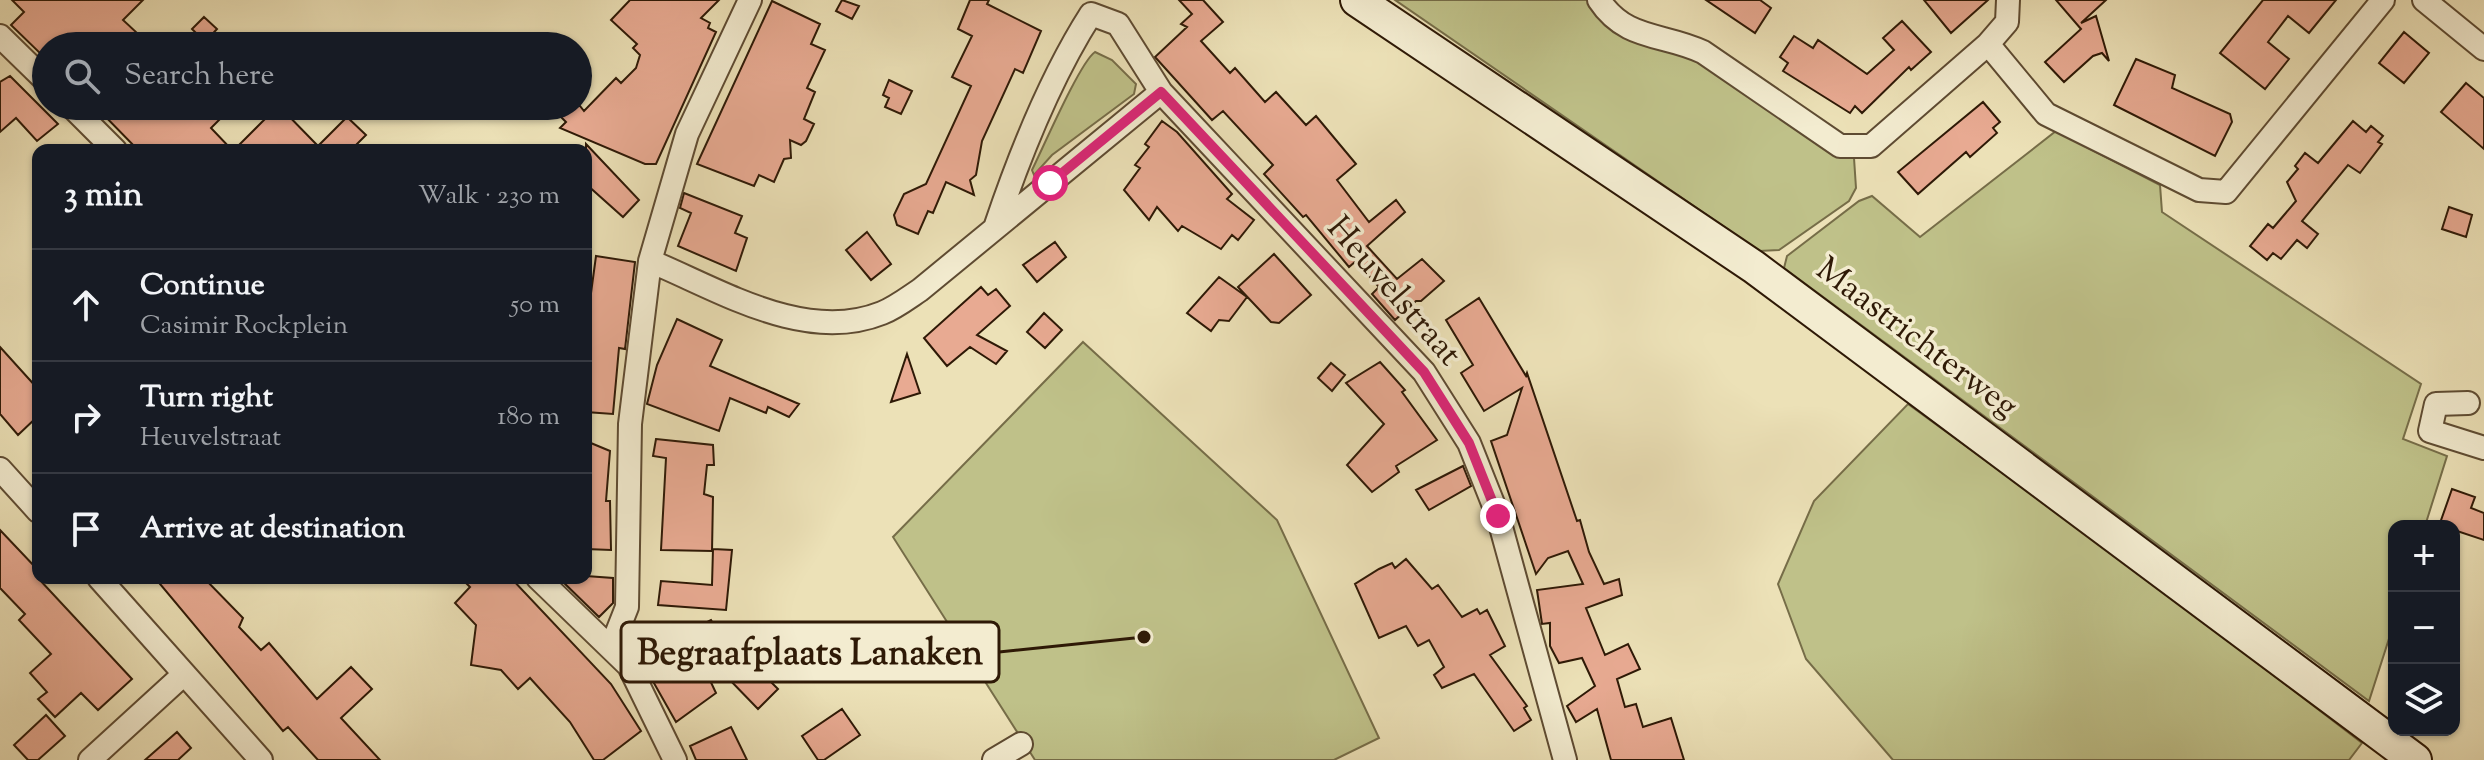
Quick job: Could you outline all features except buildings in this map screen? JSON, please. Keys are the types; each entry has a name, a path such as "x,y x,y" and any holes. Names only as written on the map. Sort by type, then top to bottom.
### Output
{"main road":[{"name":"Maastrichterweg","path":"1357,0 1648,192 1763,273 2415,760"}],"street":[{"path":"612,645 627,607 630,424 650,261 687,134 750,0"},
{"path":"1599,0 1612,19 1639,34 1679,41 1703,52 1840,146 1856,149 1871,146 1988,44 2007,22 2008,0"},
{"path":"1988,44 2046,114 2199,190 2226,192 2383,0"},
{"path":"2424,0 2484,49"},
{"name":"Heuvelstraat","path":"996,225 1014,171 1077,35 1091,14 1118,24 1161,92 1424,372 1466,438 1498,516 1565,760"},
{"path":"0,36 32,67"},
{"path":"650,261 771,312 807,321 849,320 883,313 920,290 1161,92"},
{"path":"85,120 109,144"},
{"path":"2468,403 2436,404 2430,431 2484,448"},
{"path":"0,469 32,504"},
{"path":"104,584 261,760"},
{"path":"545,584 612,645 645,692 675,760"},
{"path":"90,760 183,675"},
{"path":"994,760 1021,744"}],"green space":[{"path":"1395,0 1589,0 1620,35 1691,57 1854,158 1856,188 1849,201 1779,250 1759,251"},
{"path":"1095,52 1112,60 1136,84 1134,94 1052,155 1034,175 1032,170 1062,106"},
{"path":"2056,131 2160,185 2162,212 2421,384 2403,439 2447,456 2427,520 2388,520 2388,642 2369,701 1784,268 1787,256 1859,201 1872,196 1920,237"},
{"path":"1083,342 1277,520 1379,738 1334,760 1035,760 893,537"},
{"path":"1908,404 2140,573 2362,743 2349,760 1893,760 1806,659 1778,584 1814,501"}],"place":[{"name":"Begraafplaats Lanaken","path":"1144,637"}],"route":[{"path":"1050,183 1161,92 1424,372 1469,443 1498,516"}]}
